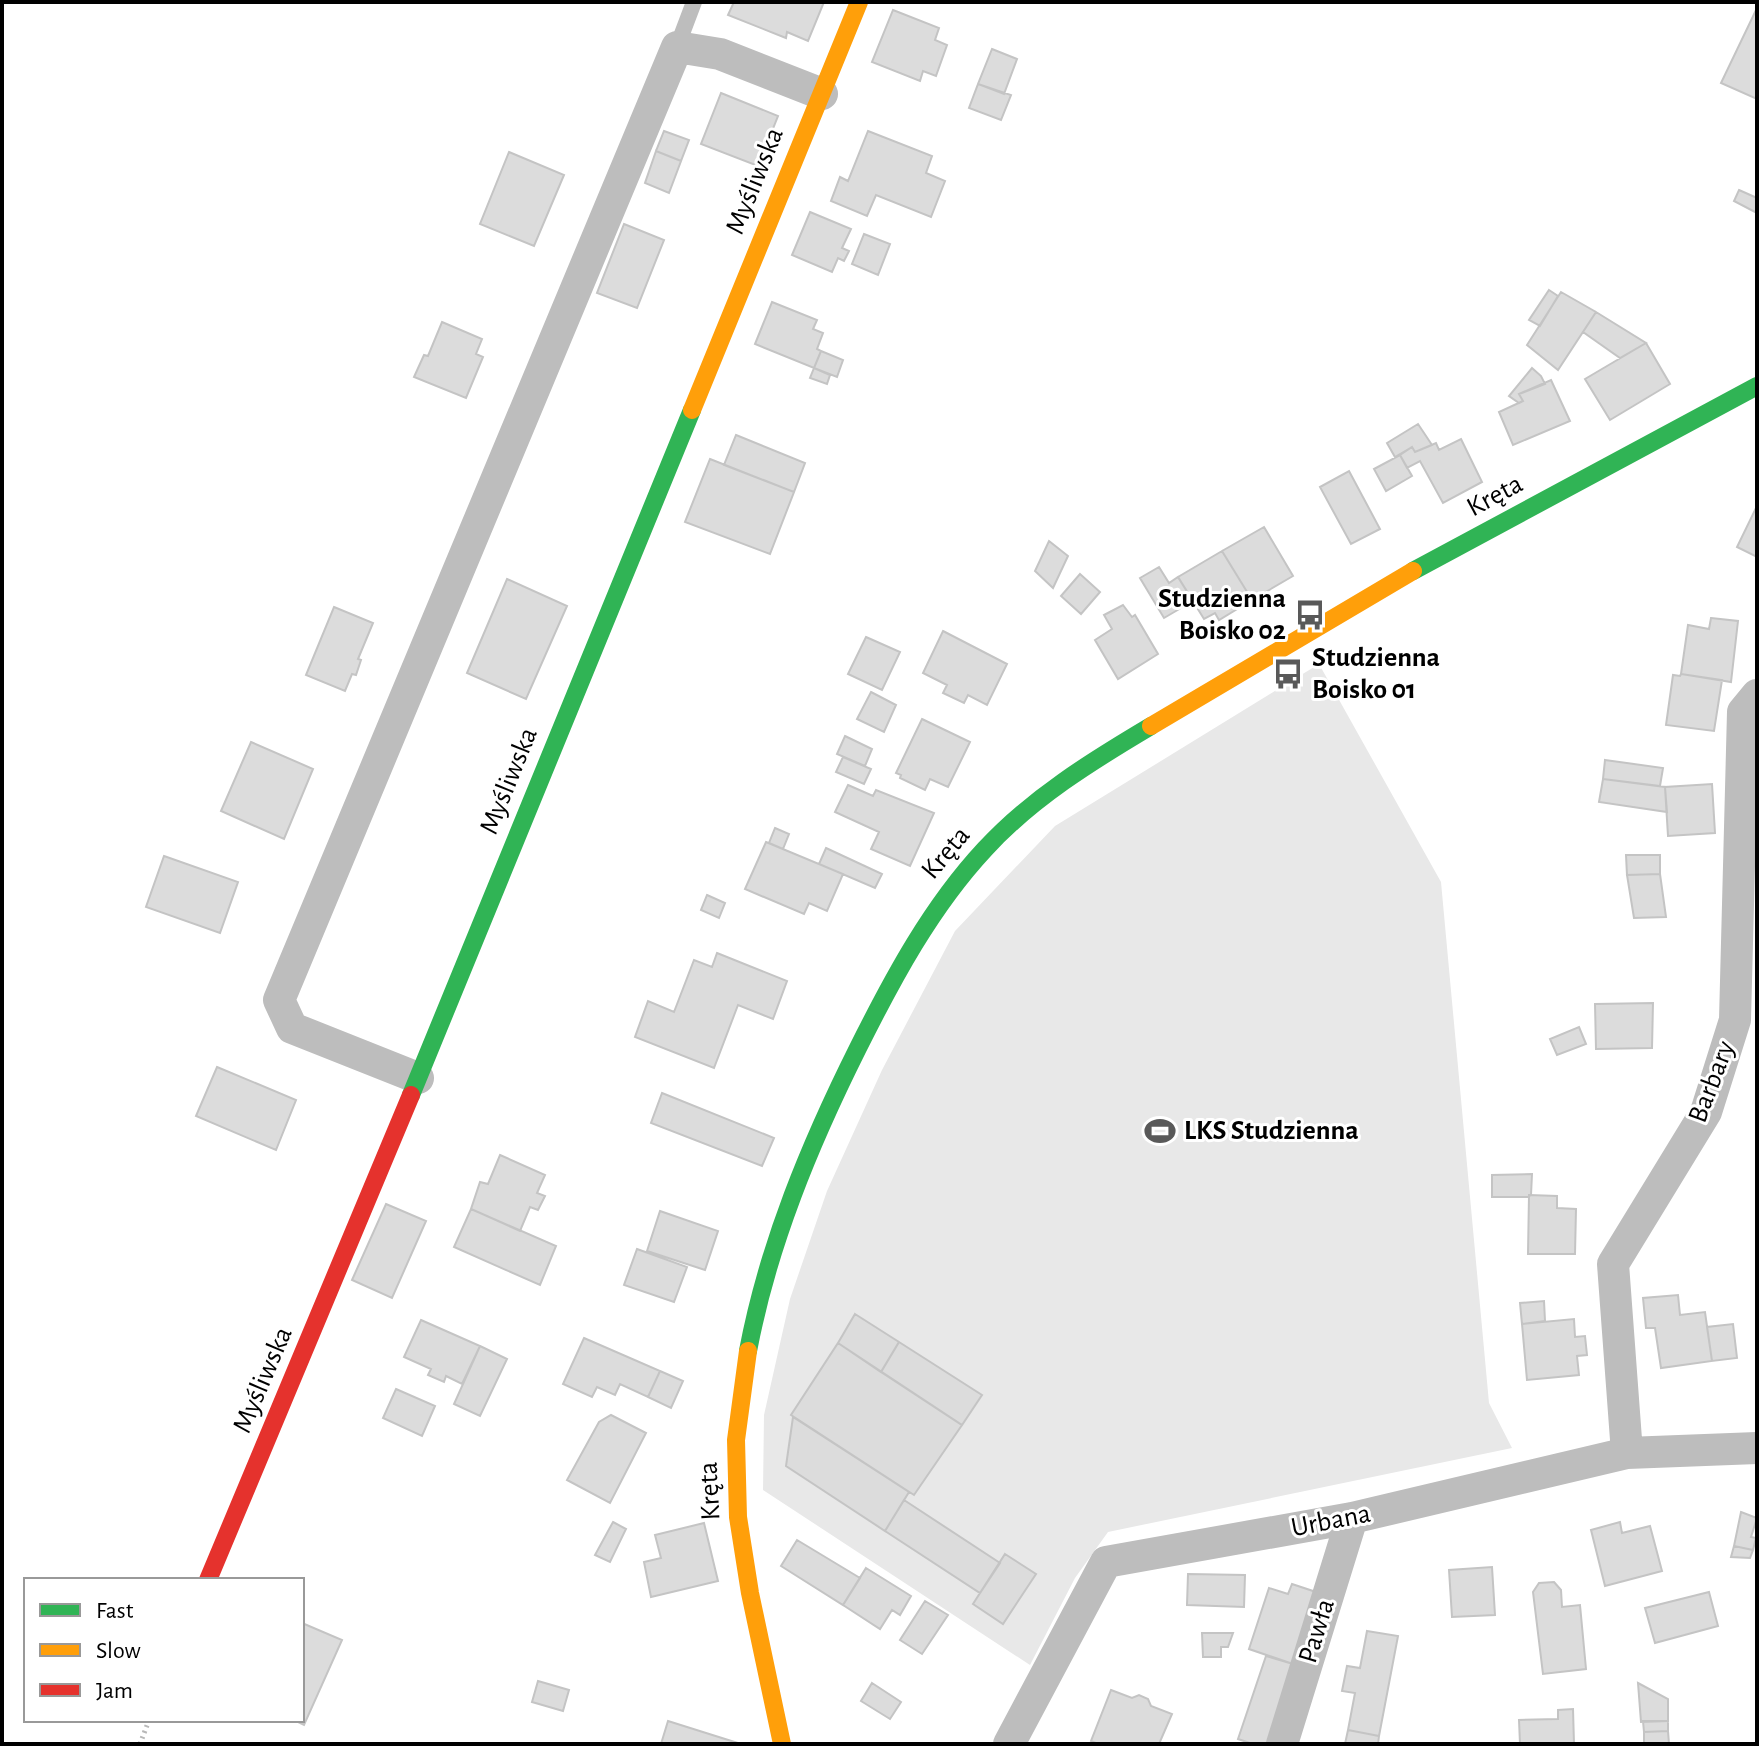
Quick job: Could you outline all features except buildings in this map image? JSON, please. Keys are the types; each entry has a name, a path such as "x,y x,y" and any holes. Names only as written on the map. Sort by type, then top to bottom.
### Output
{"street":[{"name":"Myśliwska","path":"209,1578 418,1078 859,2"},
{"path":"418,1078 292,1028 279,1000 677,47 720,54 822,94"},
{"name":"Kręta","path":"782,1744 750,1593 738,1514 736,1444 743,1375 781,1229 810,1154 884,997 961,873 1004,829 1057,784 1108,752 1396,581 1757,386"},
{"name":"Barbary","path":"1627,1453 1613,1264 1706,1112 1735,1020 1743,712 1757,695"},
{"name":"Urbana","path":"1009,1744 1106,1562 1352,1518 1627,1453 1757,1448"},
{"name":"Pawła","path":"1282,1744 1352,1518"}],"lane":[{"path":"677,47 694,2"}],"path":[{"path":"140,1744 148,1722"}],"shaded area":[{"name":"LKS Studzienna","path":"1319,664 1441,882 1489,1403 1512,1448 1108,1532 1075,1578 1030,1665 763,1490 764,1415 790,1299 827,1191 882,1070 955,931 1055,826"}],"traffic: fast":[{"path":"1413,571 1757,386"},
{"path":"411,1095 692,410"},
{"path":"748,1351 767,1272 807,1158 871,1022 930,919 965,871 1022,813 1085,767 1151,726"}],"traffic: slow":[{"path":"692,410 859,2"},
{"path":"1151,726 1413,571"},
{"path":"748,1351 736,1440 738,1517 750,1593 782,1744"}],"traffic: jam":[{"path":"209,1578 411,1095"}],"place":[{"name":"Studzienna Boisko 02","path":"1310,615"},
{"name":"Studzienna Boisko 01","path":"1288,674"},
{"name":"LKS Studzienna","path":"1160,1131"}]}
